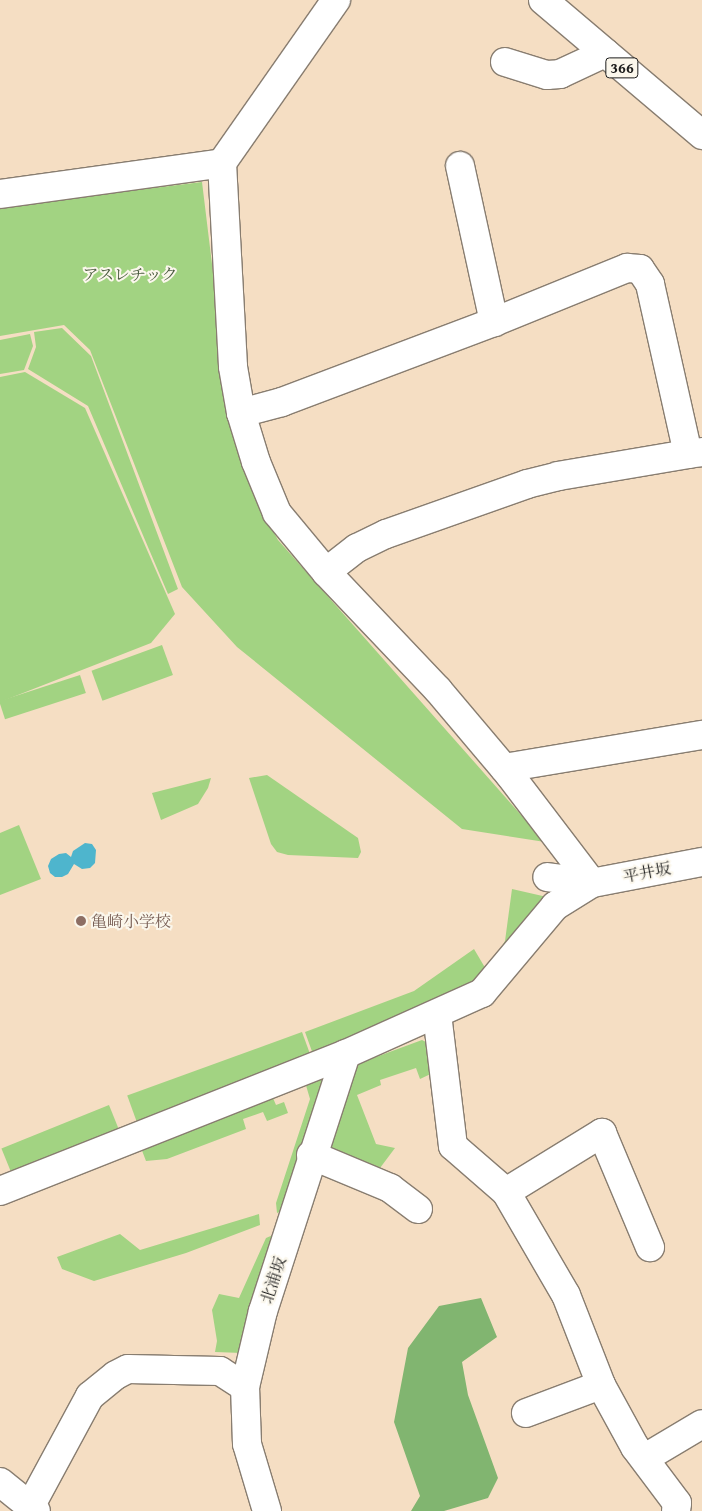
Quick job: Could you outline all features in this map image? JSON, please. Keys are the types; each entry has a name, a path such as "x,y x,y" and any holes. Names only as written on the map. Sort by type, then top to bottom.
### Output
{"main road":[{"path":"336,0 222,163 233,367 241,413 256,462 277,513 326,572 438,690 504,768 592,883"},
{"name":"366","path":"543,0 702,135"},
{"path":"506,62 547,75 560,74 605,53"},
{"path":"0,194 222,163"},
{"path":"460,166 494,322"},
{"path":"241,413 282,402 494,322 627,268 640,269 650,284 695,453 558,476 527,484 386,534 357,548 326,572"},
{"path":"504,768 702,735"},
{"name":"平井坂","path":"592,883 702,862"},
{"path":"547,877 592,883"},
{"path":"0,1191 346,1054 482,993 555,906 592,883"},
{"path":"437,1014 454,1146 506,1192 566,1295 601,1385 635,1447 677,1503 676,1511"},
{"name":"北浦坂","path":"267,1511 248,1444 245,1387 263,1311 311,1155 346,1054"},
{"path":"506,1192 602,1132 650,1247"},
{"path":"311,1155 390,1188 418,1209"},
{"path":"0,1482 34,1508 90,1396 116,1375 128,1369 220,1370 245,1387"},
{"path":"526,1413 601,1385"},
{"path":"645,1458 702,1424"}],"green space":[{"name":"アスレチック","path":"202,182 232,428 261,509 278,540 545,842 462,829 237,647 182,587 90,350 64,325 0,336 0,207"},
{"path":"62,328 91,356 178,589 168,594 88,406 28,369 36,347 34,332"},
{"path":"30,334 33,346 24,370 0,374 0,340"},
{"path":"25,372 85,408 175,614 151,643 0,702 0,377"},
{"path":"162,645 173,675 102,701 92,671"},
{"path":"80,675 86,693 5,719 0,701"},
{"path":"267,775 358,838 361,852 358,858 288,855 277,852 271,844 249,778"},
{"path":"211,778 208,788 198,804 161,820 152,793"},
{"path":"19,825 41,879 0,895 0,833"},
{"path":"512,889 547,897 493,961 505,941"},
{"path":"474,949 487,971 424,1016 314,1057 305,1032 414,991"},
{"path":"302,1032 311,1057 136,1121 127,1096"},
{"path":"422,1040 434,1046 437,1071 420,1079 416,1068 380,1080 381,1085 357,1095 376,1144 395,1148 377,1172 324,1153 357,1064"},
{"path":"329,1075 287,1209 277,1213 276,1203 310,1099 305,1082"},
{"path":"273,1098 276,1105 284,1102 288,1113 267,1121 263,1112 243,1119 246,1129 167,1159 146,1161 141,1148"},
{"path":"109,1105 121,1135 13,1178 1,1148"},
{"path":"259,1214 260,1225 186,1253 94,1281 62,1269 57,1257 120,1234 140,1250"},
{"path":"280,1232 242,1353 215,1352 217,1341 212,1310 219,1294 239,1298 266,1238"},
{"path":"481,1298 497,1337 462,1362 468,1395 498,1478 488,1498 444,1511 411,1511 420,1496 394,1422 408,1348 439,1306"}],"water":[{"path":"85,843 92,844 96,850 95,863 90,868 82,869 74,864 68,874 62,877 55,877 50,873 48,866 51,859 59,854 66,853 71,857 73,851"}],"place":[{"name":"亀崎小学校","path":"81,921"}]}
